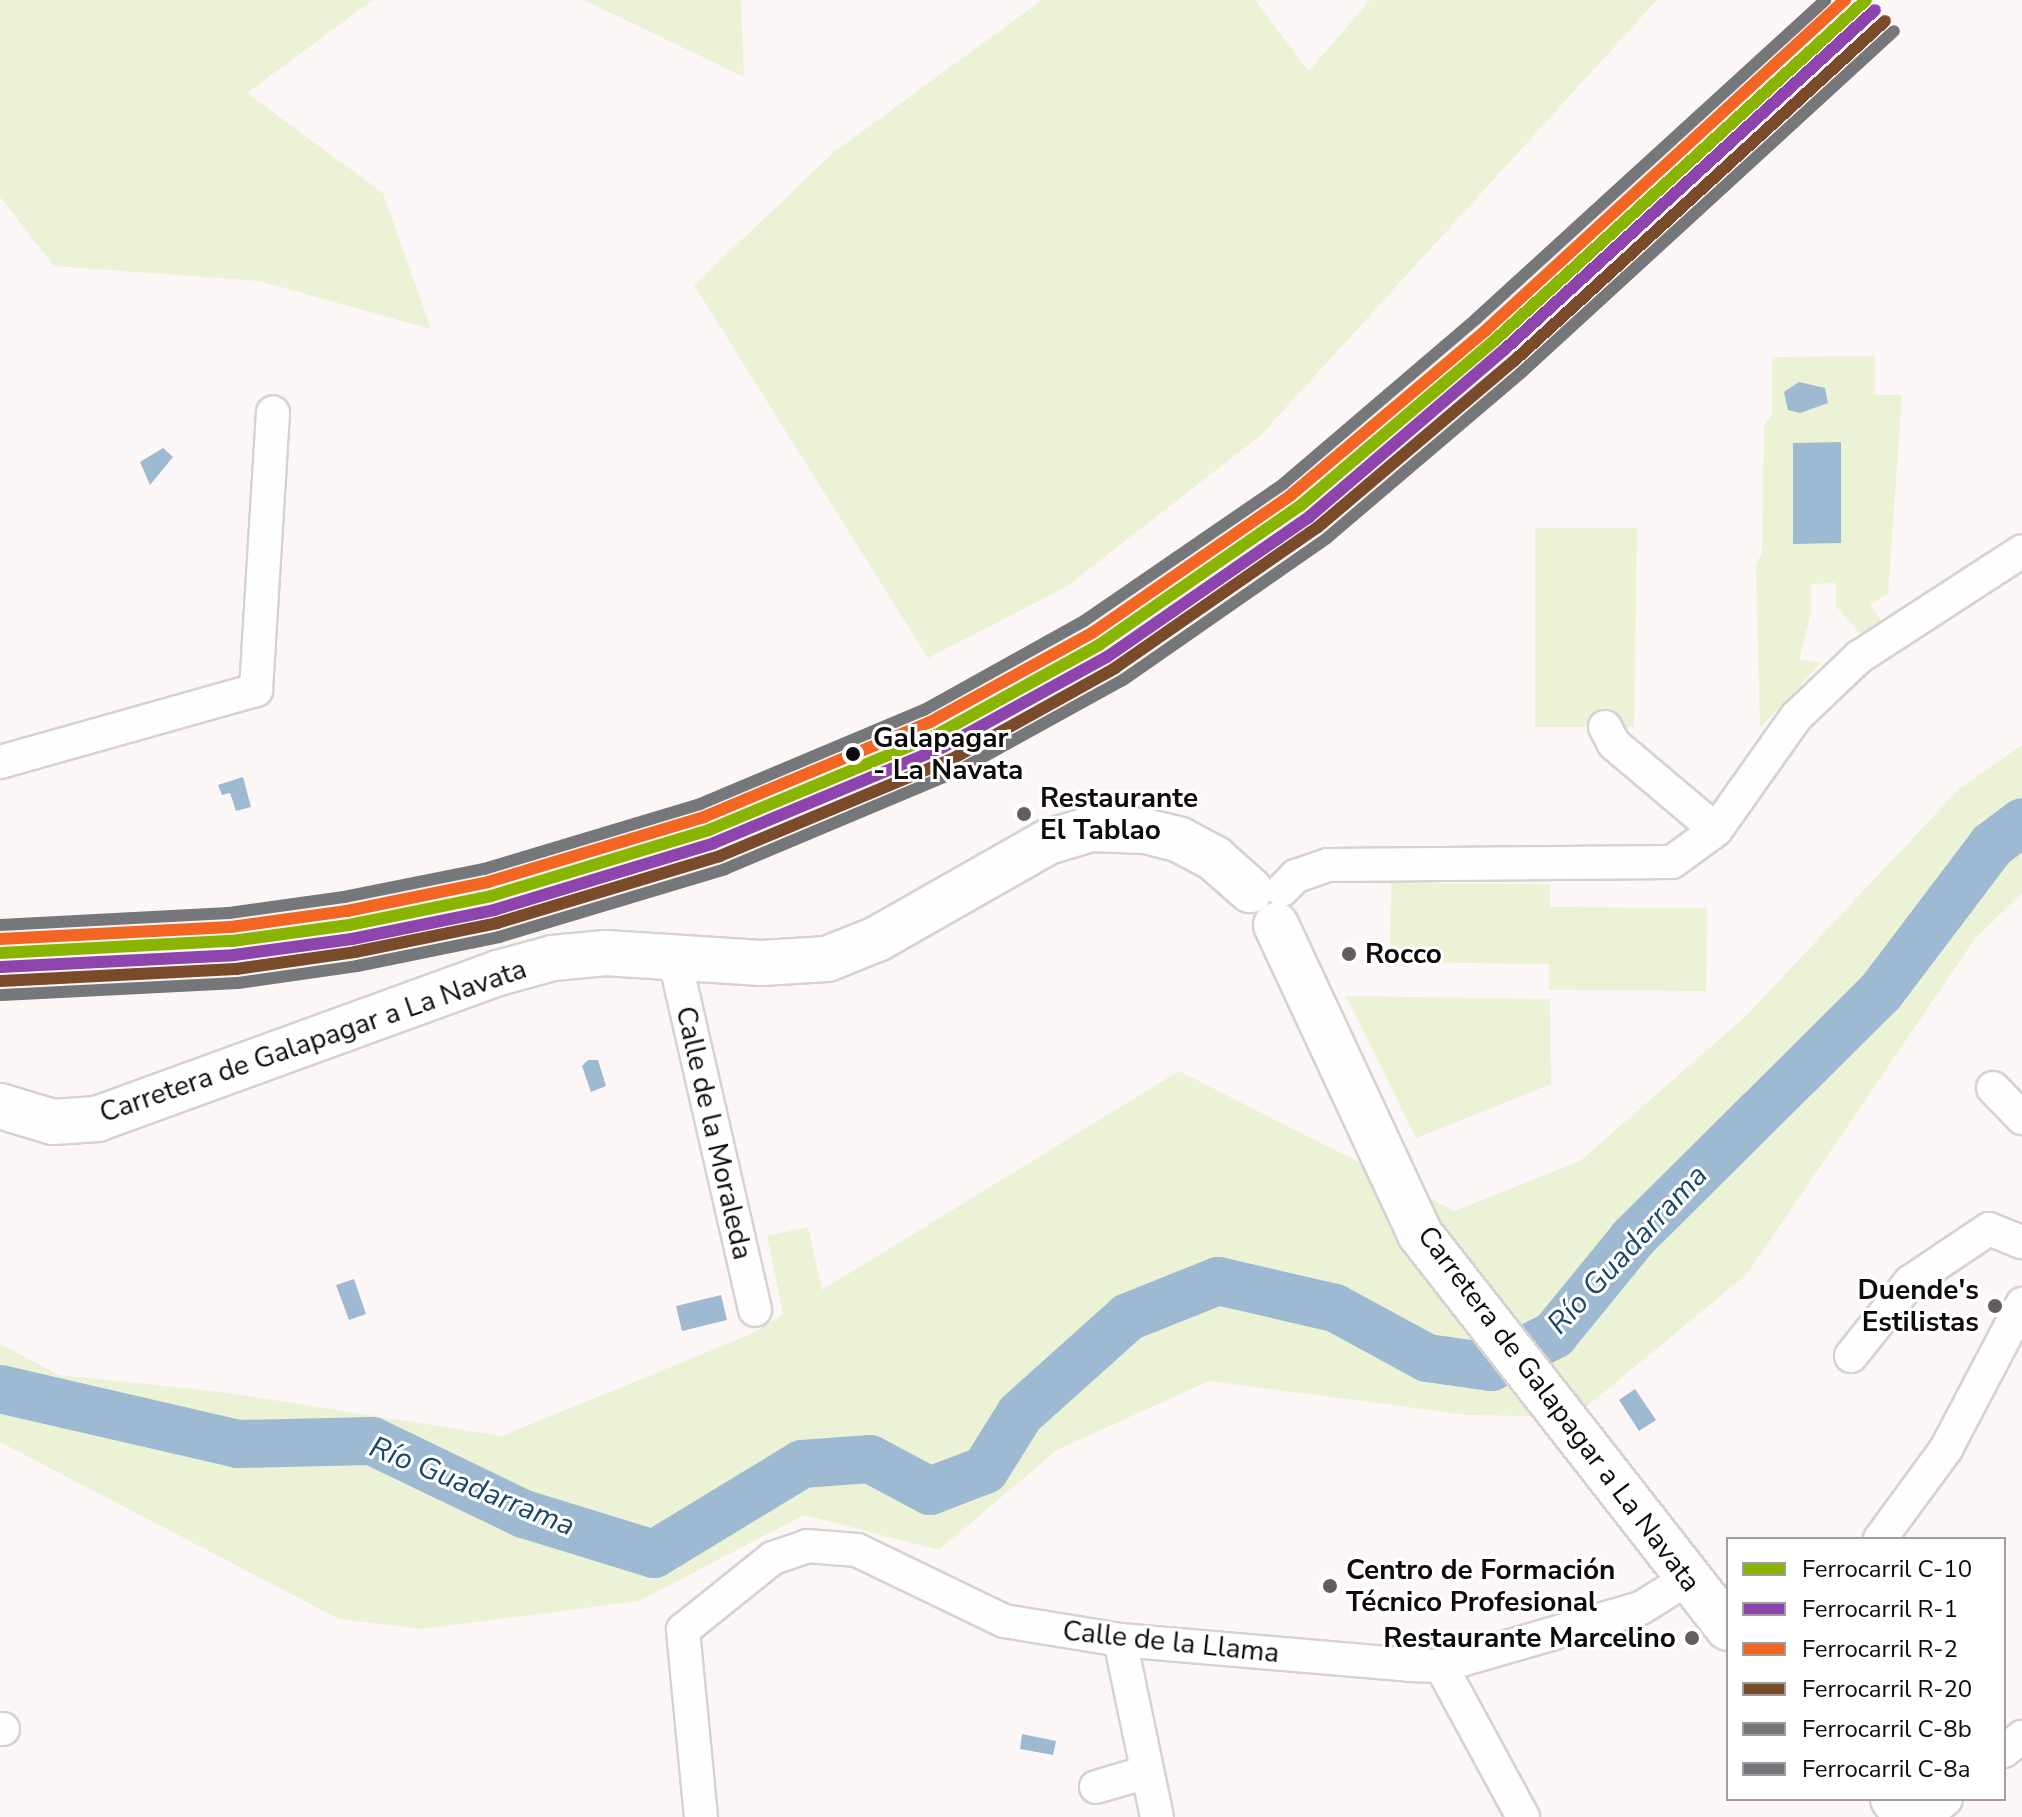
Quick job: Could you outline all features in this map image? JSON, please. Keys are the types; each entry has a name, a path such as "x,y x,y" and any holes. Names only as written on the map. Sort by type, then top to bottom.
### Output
{"main road":[{"name":"Carretera de Galapagar a La Navata","path":"0,1106 53,1122 97,1119 526,964 606,953 790,964 827,959 877,939 1048,842 1091,829 1145,831 1180,840 1215,859 1269,901 1420,1234 1726,1626"},
{"path":"1895,1801 1908,1817"}],"street":[{"path":"0,762 256,690 273,413"},
{"path":"1269,901 1296,876 1328,865 1672,862 1716,830 1796,717 1859,657 2022,551"},
{"path":"1605,727 1614,744 1716,830"},
{"name":"Calle de la Moraleda","path":"674,956 755,1310"},
{"path":"1993,1088 2022,1118"},
{"path":"1851,1356 1910,1282 1989,1229 2022,1242"},
{"path":"1881,1537 1946,1449 2022,1304"},
{"name":"Calle de la Llama","path":"701,1817 683,1630 773,1558 807,1546 857,1550 1004,1621 1120,1640 1441,1666 1641,1608 1687,1579"},
{"path":"1120,1640 1157,1817"},
{"path":"1441,1666 1523,1817"},
{"path":"2006,1749 2022,1737"},
{"path":"1096,1787 1147,1772"},
{"path":"1924,1817 1944,1801"}],"green space":[{"path":"0,0 373,0 247,93 383,193 431,329 259,281 54,266 0,197"},
{"path":"584,0 741,0 744,77"},
{"path":"1042,0 1255,0 1309,71 1370,0 1657,0 1261,435 1066,587 928,658 694,285 834,152"},
{"path":"1875,356 1875,395 1902,395 1888,594 1870,605 1882,621 1860,634 1836,606 1836,583 1811,584 1811,613 1799,660 1822,662 1760,728 1756,564 1762,553 1764,426 1772,414 1772,357"},
{"path":"1535,528 1637,528 1634,727 1535,727"},
{"path":"2022,745 2022,893 1974,940 1747,1274 1574,1417 1468,1415 1209,1381 1057,1450 939,1550 804,1515 639,1601 422,1629 339,1619 0,1442 0,1344 59,1375 223,1392 502,1436 749,1335 783,1314 767,1236 808,1227 822,1290 1179,1071 1455,1211 1580,1161 1745,1017 1959,789"},
{"path":"1391,883 1550,884 1550,907 1707,908 1706,991 1549,990 1549,964 1390,962"},
{"path":"1346,996 1550,999 1551,1084 1416,1138"}],"water":[{"path":"1799,382 1825,388 1828,403 1800,413 1788,410 1784,392"},
{"path":"1841,442 1841,543 1793,544 1793,443"},
{"path":"163,448 173,457 150,485 140,462"},
{"path":"243,777 251,807 236,811 230,793 222,795 218,785"},
{"path":"588,1060 598,1060 606,1086 591,1092 582,1066"},
{"path":"354,1279 366,1314 349,1320 336,1285"},
{"path":"721,1295 727,1320 682,1331 676,1306"},
{"path":"1635,1389 1656,1420 1639,1431 1619,1400"},
{"path":"1022,1734 1056,1741 1053,1755 1020,1749"}],"waterway":[{"name":"Río Guadarrama","path":"0,1389 238,1444 372,1441 524,1514 654,1554 802,1464 870,1459 930,1491 985,1470 1020,1414 1128,1317 1218,1281 1335,1308 1427,1358 1491,1367 1554,1335 1633,1238 1880,993 1992,845 2022,822"}],"rail line":[{"name":"C-8b","path":"0,925 229,913 344,897 484,869 700,804 924,710 1084,621 1283,484 1476,319 1825,0"},
{"name":"R-2","path":"0,939 231,927 347,911 488,882 704,817 930,722 1092,633 1291,495 1486,330 1845,0"},
{"name":"C-10","path":"0,953 232,941 349,925 491,896 709,830 936,735 1099,645 1300,506 1495,340 1866,0"},
{"name":"R-1","path":"1,967 234,955 352,939 494,910 714,843 943,747 1107,657 1309,517 1504,350 1875,10"},
{"name":"R-20","path":"1,981 236,969 355,952 497,923 720,856 950,760 1115,668 1318,527 1514,361 1885,21"},
{"name":"C-8a","path":"2,995 238,983 357,966 499,937 725,869 956,772 1123,680 1327,538 1523,371 1894,31"}],"place":[{"name":"Galapagar - La Navata","path":"853,754"},
{"name":"Restaurante El Tablao","path":"1024,814"},
{"name":"Rocco","path":"1349,954"},
{"name":"Duende's Estilistas","path":"1995,1306"},
{"name":"Centro de Formación Técnico Profesional","path":"1330,1586"},
{"name":"Restaurante Marcelino","path":"1692,1638"}]}
